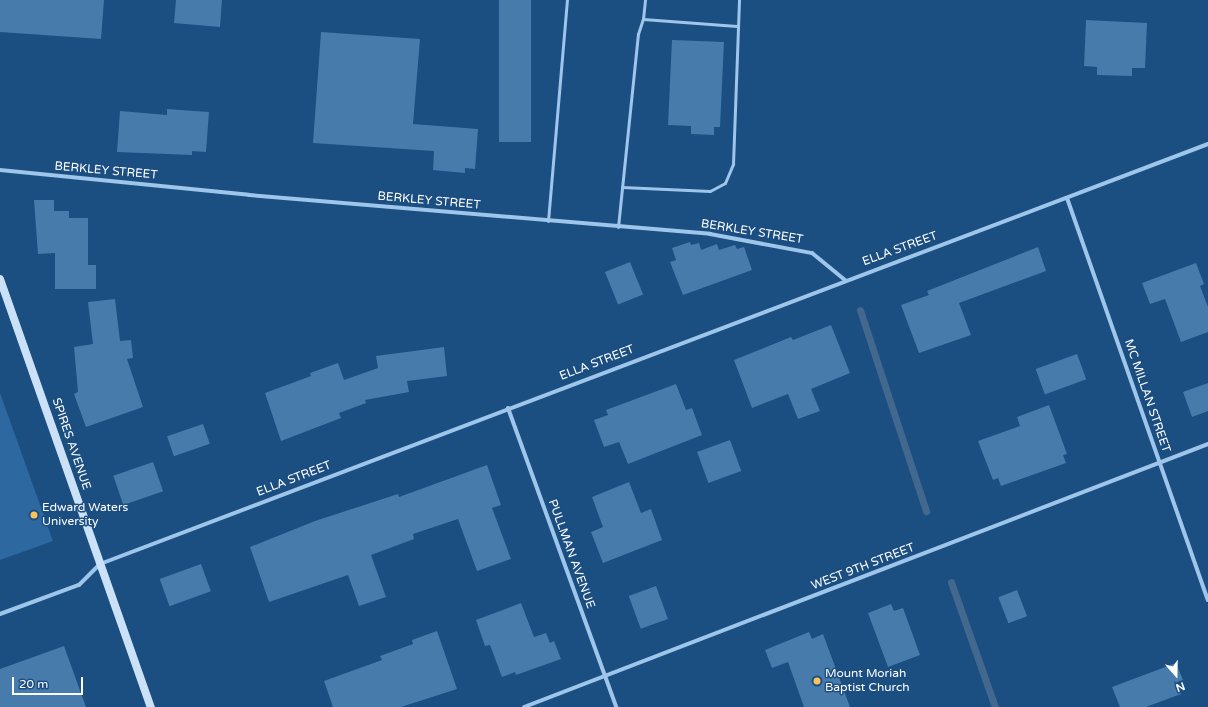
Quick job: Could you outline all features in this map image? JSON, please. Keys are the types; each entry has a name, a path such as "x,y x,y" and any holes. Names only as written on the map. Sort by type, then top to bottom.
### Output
{"main road":[{"name":"SPIRES AVENUE","path":"0,279 151,707"}],"street":[{"name":"ELLA STREET","path":"0,614 79,585 100,564 845,280 1208,144"},
{"name":"BERKLEY STREET","path":"0,170 548,221 710,234 812,253 845,280"},
{"name":"MC MILLAN STREET","path":"1067,198 1208,600"},
{"name":"PULLMAN AVENUE","path":"508,408 616,707"},
{"name":"WEST 9TH STREET","path":"524,707 1208,444"}],"lane":[{"path":"548,221 567,0"},
{"path":"618,227 638,34 643,19 645,0"},
{"path":"622,187 710,191 725,183 732,164 739,0"},
{"path":"643,19 737,26"}],"shaded area":[{"path":"0,393 53,541 0,560"}],"building":[{"path":"0,0 104,0 101,39 0,32"},
{"path":"176,0 222,0 220,27 174,23"},
{"path":"499,0 531,0 531,142 499,142"},
{"path":"1086,20 1147,23 1145,68 1132,68 1132,76 1097,75 1097,67 1084,66"},
{"path":"321,32 420,39 413,124 478,129 475,169 465,168 465,173 433,170 434,151 313,143"},
{"path":"672,40 724,42 720,127 714,127 714,135 691,134 691,126 668,125"},
{"path":"167,109 209,112 206,152 192,151 192,155 117,152 120,111 167,115"},
{"path":"34,200 54,200 54,211 69,211 69,218 88,218 88,265 96,265 96,289 55,289 55,253 38,254"},
{"path":"690,242 691,245 699,243 701,250 717,244 719,250 735,245 737,249 744,247 752,270 683,295 670,262 676,260 672,248"},
{"path":"1038,247 1046,271 959,303 971,335 919,353 901,305 929,295 927,291"},
{"path":"630,262 643,294 618,305 605,272"},
{"path":"1196,263 1204,284 1200,286 1208,307 1208,332 1181,342 1165,299 1150,304 1142,283"},
{"path":"115,299 120,341 131,340 133,358 127,359 143,407 86,427 74,394 78,392 74,347 93,344 88,302"},
{"path":"831,325 850,373 811,389 820,411 798,419 788,394 752,408 734,360 791,337 793,340"},
{"path":"444,347 447,376 407,381 409,392 365,400 366,403 339,413 341,418 281,441 265,393 311,376 310,373 338,363 344,380 378,368 376,356"},
{"path":"1077,354 1086,379 1045,394 1036,369"},
{"path":"1208,383 1208,411 1192,417 1183,392"},
{"path":"676,384 686,410 692,408 702,435 628,464 619,442 604,447 594,420 608,415 606,410"},
{"path":"1049,405 1067,454 1063,455 1066,463 1001,486 998,478 993,480 978,441 1020,426 1017,417"},
{"path":"203,424 210,444 174,456 167,436"},
{"path":"730,440 741,471 708,483 697,452"},
{"path":"153,462 163,491 123,505 113,476"},
{"path":"487,465 501,505 492,508 511,559 477,571 458,519 413,534 414,539 371,555 386,597 359,606 348,575 269,602 250,547 315,521 398,494 399,497"},
{"path":"629,482 641,513 651,509 662,540 603,563 591,532 603,527 592,497"},
{"path":"201,564 211,591 170,606 160,579"},
{"path":"656,586 668,619 641,629 629,596"},
{"path":"1017,590 1027,616 1008,623 998,597"},
{"path":"521,603 534,637 546,633 550,643 554,641 561,659 516,675 515,672 502,677 490,645 485,646 476,620"},
{"path":"891,604 894,611 903,608 920,655 888,667 868,613"},
{"path":"437,631 457,689 401,707 333,707 324,681 382,660 380,656 413,644 412,640"},
{"name":"Mount Moriah Baptist Church","path":"809,632 812,639 823,634 850,707 804,707 788,662 772,668 765,650"},
{"path":"64,646 86,707 0,707 0,669"},
{"path":"1176,663 1183,680 1177,682 1181,694 1146,707 1120,707 1112,687"}],"waterway":[{"path":"860,310 926,511"},
{"path":"951,582 995,707"}],"place":[{"name":"Edward Waters University","path":"34,515"},
{"name":"Mount Moriah Baptist Church","path":"817,681"}]}
